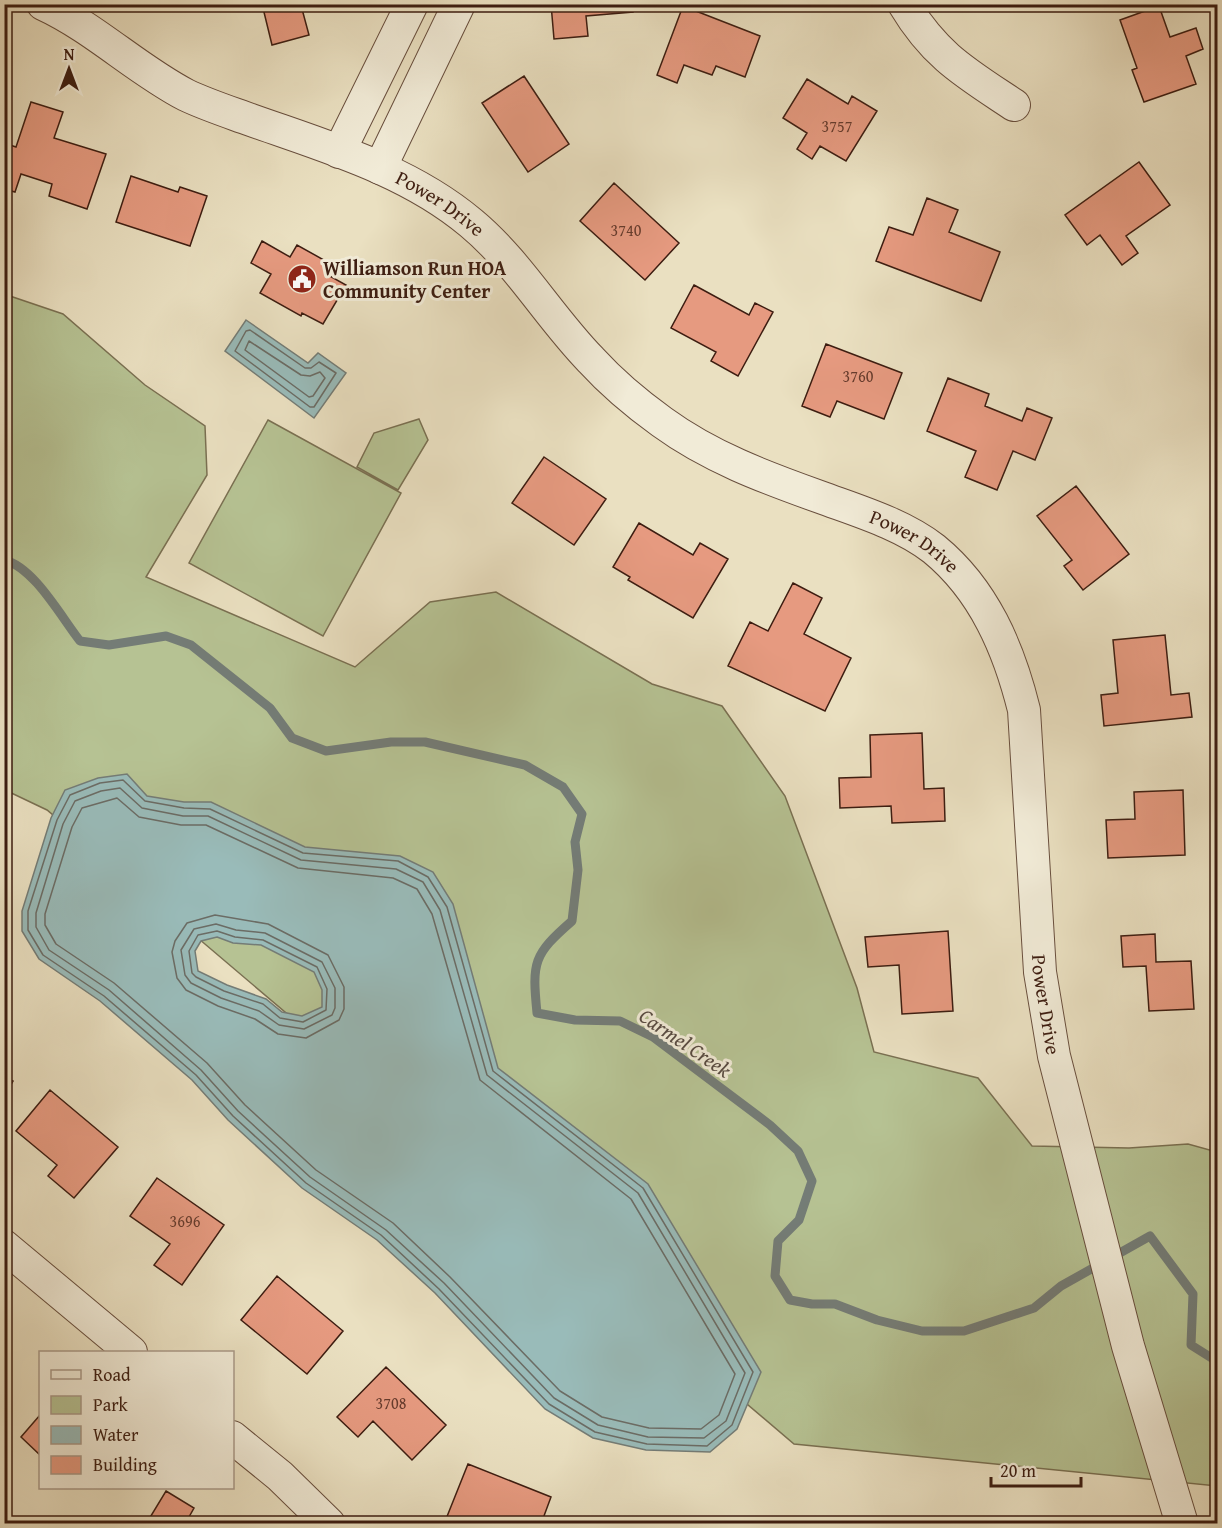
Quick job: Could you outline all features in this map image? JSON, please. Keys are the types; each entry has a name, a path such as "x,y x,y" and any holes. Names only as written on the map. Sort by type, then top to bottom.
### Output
{"street":[{"name":"Power Drive","path":"43,4 83,25 186,95 380,168 429,192 472,224 510,263 590,360 661,421 703,449 740,468 896,527 932,548 963,577 987,610 1016,679 1024,710 1040,972 1054,1056 1128,1346 1182,1524"},
{"path":"339,152 412,4"},
{"path":"380,168 459,4"},
{"path":"904,4 923,36 951,62 1014,105"},
{"path":"4,1246 129,1351"},
{"path":"234,1439 280,1476 329,1524"}],"green space":[{"path":"4,294 63,314 145,385 205,426 207,475 146,577 355,667 430,602 496,592 652,684 722,706 785,796 857,988 874,1052 978,1078 1032,1146 1129,1148 1188,1144 1217,1152 1217,1486 794,1444 47,810 5,790"},
{"path":"419,419 428,440 398,490 357,467 374,433"},
{"path":"268,420 401,493 323,636 189,563"}],"water":[{"path":"246,320 308,363 318,353 346,373 314,418 225,351"},
{"path":"127,774 147,796 184,802 211,802 305,847 400,856 433,872 453,904 498,1068 648,1184 761,1372 737,1429 710,1452 646,1450 593,1438 545,1409 435,1293 377,1240 302,1188 228,1120 192,1080 100,1001 39,959 22,931 22,911 51,818 65,790 98,778","holes":["217,937 233,943 261,945 314,972 322,990 322,1007 302,1016 282,1012 266,999 227,985 198,971 195,951 201,941"]}],"building":[{"path":"262,4 320,4 302,9 309,35 272,45"},
{"path":"551,4 632,4 633,12 586,16 588,36 554,39"},
{"path":"683,6 760,36 745,77 716,66 712,75 684,65 677,83 657,75"},
{"path":"1159,6 1170,37 1196,28 1203,49 1186,56 1196,84 1144,102 1132,70 1137,68 1120,20"},
{"path":"524,76 569,144 528,172 482,103"},
{"path":"807,79 848,104 852,96 877,111 846,161 820,146 812,159 797,149 807,133 783,118"},
{"path":"31,102 63,112 54,138 106,154 87,209 49,196 52,184 21,174 15,192 4,189 4,143 16,147"},
{"path":"1139,162 1170,205 1126,236 1138,253 1122,265 1100,235 1087,245 1065,215"},
{"path":"131,176 178,192 180,187 207,196 190,246 116,222"},
{"path":"614,183 679,243 645,280 580,221"},
{"path":"927,198 958,210 949,232 1000,252 981,301 876,261 889,227 913,235"},
{"name":"Williamson Run HOA Community Center","path":"262,241 290,257 297,245 331,264 326,274 346,285 323,324 302,313 301,316 260,293 271,274 251,263"},
{"path":"694,285 749,315 755,303 773,312 738,376 711,361 716,352 671,328"},
{"path":"826,344 902,373 884,419 837,401 830,417 802,406"},
{"path":"948,378 989,394 985,406 1022,421 1027,408 1052,418 1035,460 1013,451 997,490 965,477 976,451 927,431"},
{"path":"544,457 606,499 574,545 512,503"},
{"path":"1076,486 1129,554 1083,590 1064,566 1072,560 1037,516"},
{"path":"639,523 693,555 700,543 728,559 693,618 628,580 630,577 613,567"},
{"path":"793,583 822,598 804,634 851,658 825,711 728,666 750,622 768,631"},
{"path":"1165,635 1171,695 1189,693 1192,717 1104,726 1101,695 1118,693 1113,640"},
{"path":"922,733 924,789 944,788 945,821 892,823 891,806 840,808 839,778 871,777 870,735"},
{"path":"1183,790 1185,855 1108,858 1106,820 1135,819 1134,792"},
{"path":"948,931 953,1011 902,1014 899,965 868,967 865,937"},
{"path":"1155,934 1156,962 1191,961 1194,1009 1149,1011 1146,966 1123,967 1121,936"},
{"path":"4,1077 13,1081 4,1097"},
{"path":"50,1090 118,1147 74,1198 48,1176 57,1165 16,1131"},
{"path":"157,1178 224,1225 182,1285 154,1265 170,1244 130,1216"},
{"path":"277,1276 343,1331 307,1374 241,1320"},
{"path":"386,1367 446,1425 412,1460 373,1421 358,1437 337,1417"},
{"path":"39,1416 39,1454 21,1437"},
{"path":"468,1464 551,1497 541,1524 444,1524"},
{"path":"166,1491 194,1508 185,1524 146,1524"}],"waterway":[{"name":"Carmel Creek","path":"4,560 26,572 36,582 80,641 109,645 166,636 191,645 270,708 292,738 326,751 391,742 425,742 525,765 563,787 582,814 575,842 578,870 572,921 549,943 538,961 535,982 537,1013 575,1020 620,1021 653,1037 770,1125 798,1151 812,1181 799,1220 778,1241 775,1276 790,1300 812,1304 835,1304 877,1320 922,1331 964,1331 1034,1308 1061,1286 1150,1236 1193,1294 1191,1345 1218,1362"}],"place":[{"name":"Williamson Run HOA Community Center","path":"302,279"}]}
